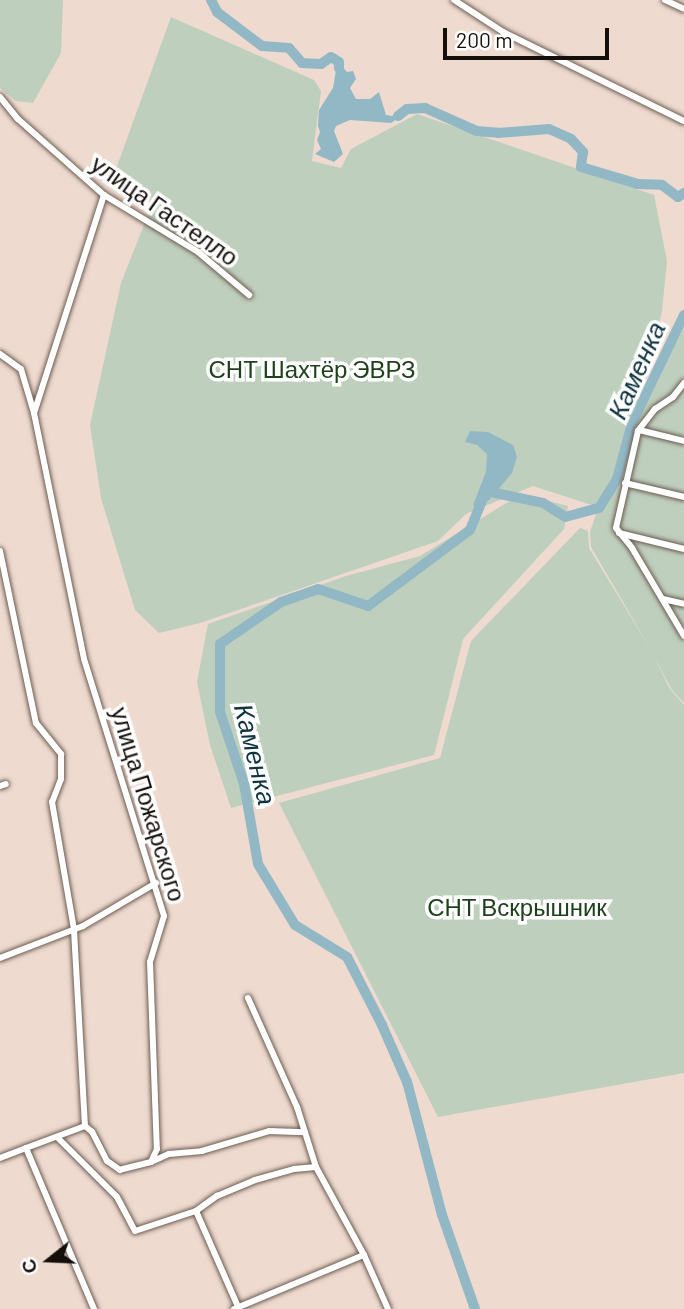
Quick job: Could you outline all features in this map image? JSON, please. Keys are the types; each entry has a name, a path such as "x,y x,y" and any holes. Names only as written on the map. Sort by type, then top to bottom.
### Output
{"street":[{"path":"454,0 503,32 684,121"},
{"path":"665,0 684,9"},
{"name":"улица Гастелло","path":"0,97 18,119 104,195 198,252 249,295"},
{"name":"улица Пожарского","path":"34,413 104,195"},
{"name":"улица Пожарского","path":"0,354 20,369 34,413 84,659 105,734 156,883 164,916 150,962 158,1149 151,1162"},
{"path":"683,386 655,409 639,429 616,515 619,533 632,548 684,636"},
{"path":"639,429 684,441"},
{"path":"625,483 684,497"},
{"path":"619,533 684,549"},
{"path":"0,556 36,723 61,754 61,779 52,802 74,930 85,1126 92,1132 107,1161 120,1170 169,1154 202,1151 269,1131 305,1132"},
{"path":"663,599 684,604"},
{"path":"0,958 74,930 156,883"},
{"path":"248,998 305,1132 316,1167 364,1255 388,1309"},
{"path":"0,1158 85,1126"},
{"path":"58,1138 117,1197 135,1231 196,1211 217,1196 255,1180 294,1169 316,1167"},
{"path":"26,1148 94,1309"},
{"path":"196,1211 237,1308 364,1255"}],"green space":[{"path":"0,0 63,0 61,53 33,103 16,101 0,88"},
{"path":"171,17 314,80 321,91 312,161 341,168 351,149 417,114 654,195 667,261 662,311 640,409 684,328 684,703 672,690 653,655 670,689 684,705 684,1073 438,1117 279,803 440,758 471,641 580,528 588,531 589,548 651,650 591,547 590,532 597,511 620,485 635,427 619,484 598,507 533,486 466,514 438,541 200,623 159,633 135,610 101,498 90,425 121,283 151,207 149,199 112,180"},
{"path":"521,494 568,506 564,529 463,639 434,755 231,808 210,745 197,682 208,624 346,576 420,556"}],"water":[{"path":"334,57 347,72 353,71 356,79 350,88 356,99 370,99 379,92 386,115 392,116 408,105 409,111 391,123 350,120 336,126 334,131 343,154 334,162 315,154 321,149 317,140 320,132 319,110 333,88 337,64 332,61"},
{"path":"470,431 488,432 513,445 517,457 512,473 488,501 476,507 473,505 486,472 487,454 477,445 465,442"}],"waterway":[{"path":"211,0 217,12 262,46 289,48 302,63 321,64 331,57 339,62 339,68"},
{"path":"398,116 407,109 425,108 477,131 498,133 549,129 571,139 583,152 581,167 638,184 662,185 678,197 684,193"},
{"name":"Каменка","path":"475,1309 442,1215 407,1082 382,1025 347,957 295,925 258,864 244,784 220,712 220,644 281,602 318,589 368,606 470,530 486,491 543,503 565,517 599,508 617,479 632,423 684,315"}],"park label":[{"name":"СНТ Шахтёр ЭВРЗ","path":"312,369"},
{"name":"СНТ Вскрышник","path":"517,907"}]}
